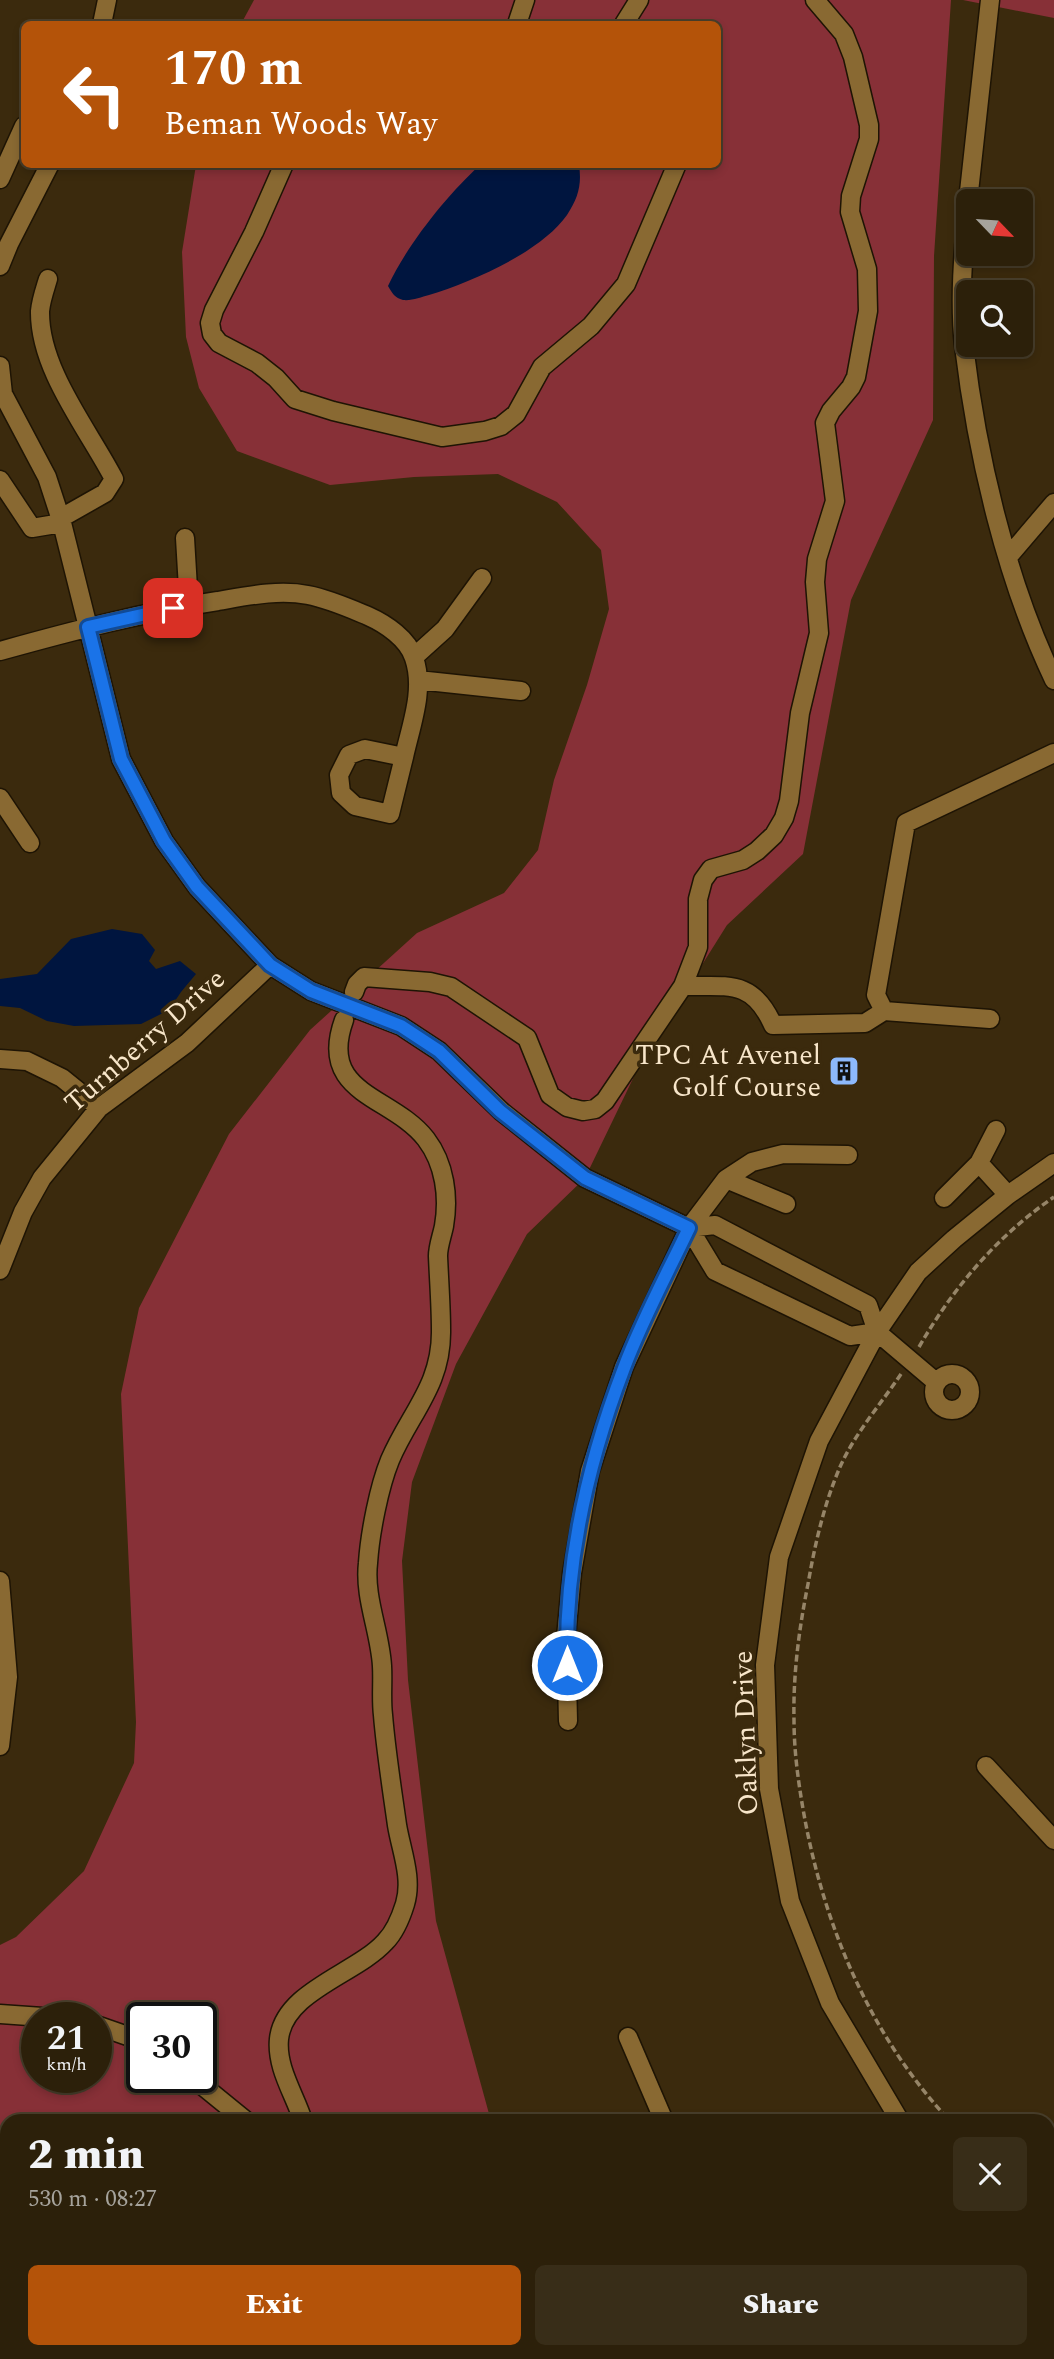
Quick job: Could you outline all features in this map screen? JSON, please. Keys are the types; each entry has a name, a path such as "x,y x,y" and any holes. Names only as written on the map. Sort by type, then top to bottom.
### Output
{"street":[{"path":"103,21 107,0"},
{"path":"518,21 525,0"},
{"path":"626,21 639,0"},
{"path":"354,992 357,984 364,978 430,982 451,987 527,1038 550,1095 567,1107 583,1111 595,1109 605,1101 683,986 698,947 698,899 703,880 711,869 743,860 757,851 774,835 784,818 789,800 800,713 818,633 815,582 817,559 835,501 825,423 856,377 868,311 867,268 850,212 851,196 869,139 869,125 853,57 844,34 815,0"},
{"path":"969,189 990,0"},
{"path":"0,179 21,133"},
{"path":"0,267 48,168"},
{"path":"282,168 254,232 214,310 210,323 212,334 219,343 257,363 295,398 333,411 442,437 468,435 501,426 516,414 542,367 591,326 610,305 630,275 675,168"},
{"path":"963,266 964,345 985,467 1008,557 1033,636 1054,680"},
{"path":"0,480 32,528 62,520 106,494 114,479 72,406 45,350 40,309 48,279"},
{"path":"0,366 3,394 47,477 62,520 121,759 164,841 197,887 270,965 311,991 401,1026 439,1051 500,1111 585,1178 689,1228 715,1225 868,1306 877,1332 936,1382"},
{"path":"1008,557 1054,503"},
{"path":"185,538 189,605"},
{"path":"414,657 445,629 482,578"},
{"path":"0,651 88,627 189,605 273,593 307,594 340,604 377,620 405,641 414,657 419,687 404,757"},
{"path":"418,680 521,691"},
{"path":"884,1012 876,995 906,823 1054,753"},
{"path":"0,798 30,843"},
{"name":"Turnberry Drive","path":"0,1270 23,1212 42,1178 99,1108 187,1043 270,965"},
{"path":"683,986 739,988 752,994 765,1007 773,1025 865,1023 884,1012 990,1020"},
{"path":"300,2114 284,2073 279,2040 283,2023 310,1993 342,1975 385,1942 398,1923 406,1900 407,1879 397,1826 383,1715 382,1664 367,1590 368,1562 381,1492 390,1462 431,1386 439,1363 441,1325 438,1253 447,1207 446,1186 426,1139 410,1123 347,1079 338,1048 344,1020"},
{"path":"0,1059 27,1061 62,1078 99,1108"},
{"path":"944,1198 979,1163 996,1130"},
{"path":"568,1721 566,1637 572,1573 590,1471 624,1367 689,1228 726,1179 751,1162 782,1154 848,1155"},
{"path":"979,1163 1008,1195"},
{"name":"Oaklyn Drive","path":"896,2114 830,2003 790,1902 769,1789 765,1678 779,1557 819,1441 877,1332 918,1272 1008,1195 1054,1163"},
{"path":"726,1179 786,1204"},
{"path":"689,1228 715,1271 850,1336 877,1332"},
{"path":"0,1581 2,1643 8,1677 0,1746"},
{"path":"986,1766 1054,1840"},
{"path":"0,2014 21,2015"},
{"path":"628,2036 661,2114"},
{"path":"212,2093 237,2114"}],"path":[{"path":"944,2114 920,2088 897,2056 871,2010 844,1956 824,1899 797,1778 794,1721 796,1660 814,1552 827,1501 841,1464 946,1303 978,1263 1005,1236 1054,1198"}],"shaded area":[{"path":"254,0 951,0 934,256 933,420 851,600 803,854 727,925 641,1062 585,1178 527,1234 456,1364 412,1482 402,1561 408,1680 436,1921 489,2114 0,2114 0,1945 16,1937 84,1871 134,1763 136,1722 121,1394 139,1308 229,1134 310,1030 417,933 504,893 538,850 554,780 587,685 609,609 601,550 557,502 498,474 414,477 330,485 237,451 199,388 186,337 182,252 196,168 721,168 721,21 243,21"},
{"path":"963,0 1054,0 1054,18"}],"water":[{"path":"477,168 579,168 580,179 574,203 555,229 541,241 485,274 413,299 398,298 388,286 396,270 455,190"},
{"path":"112,929 142,934 155,950 149,961 156,969 180,961 196,974 169,1010 141,1024 74,1026 47,1021 20,1008 0,1006 0,979 37,974 71,939"}],"place":[{"name":"TPC At Avenel Golf Course","path":"844,1071"}],"route":[{"path":"173,608 88,627 121,759 164,841 197,887 270,965 311,991 401,1026 439,1051 500,1111 585,1178 689,1228 624,1367 590,1471 572,1573 566,1637 567,1665"}]}
